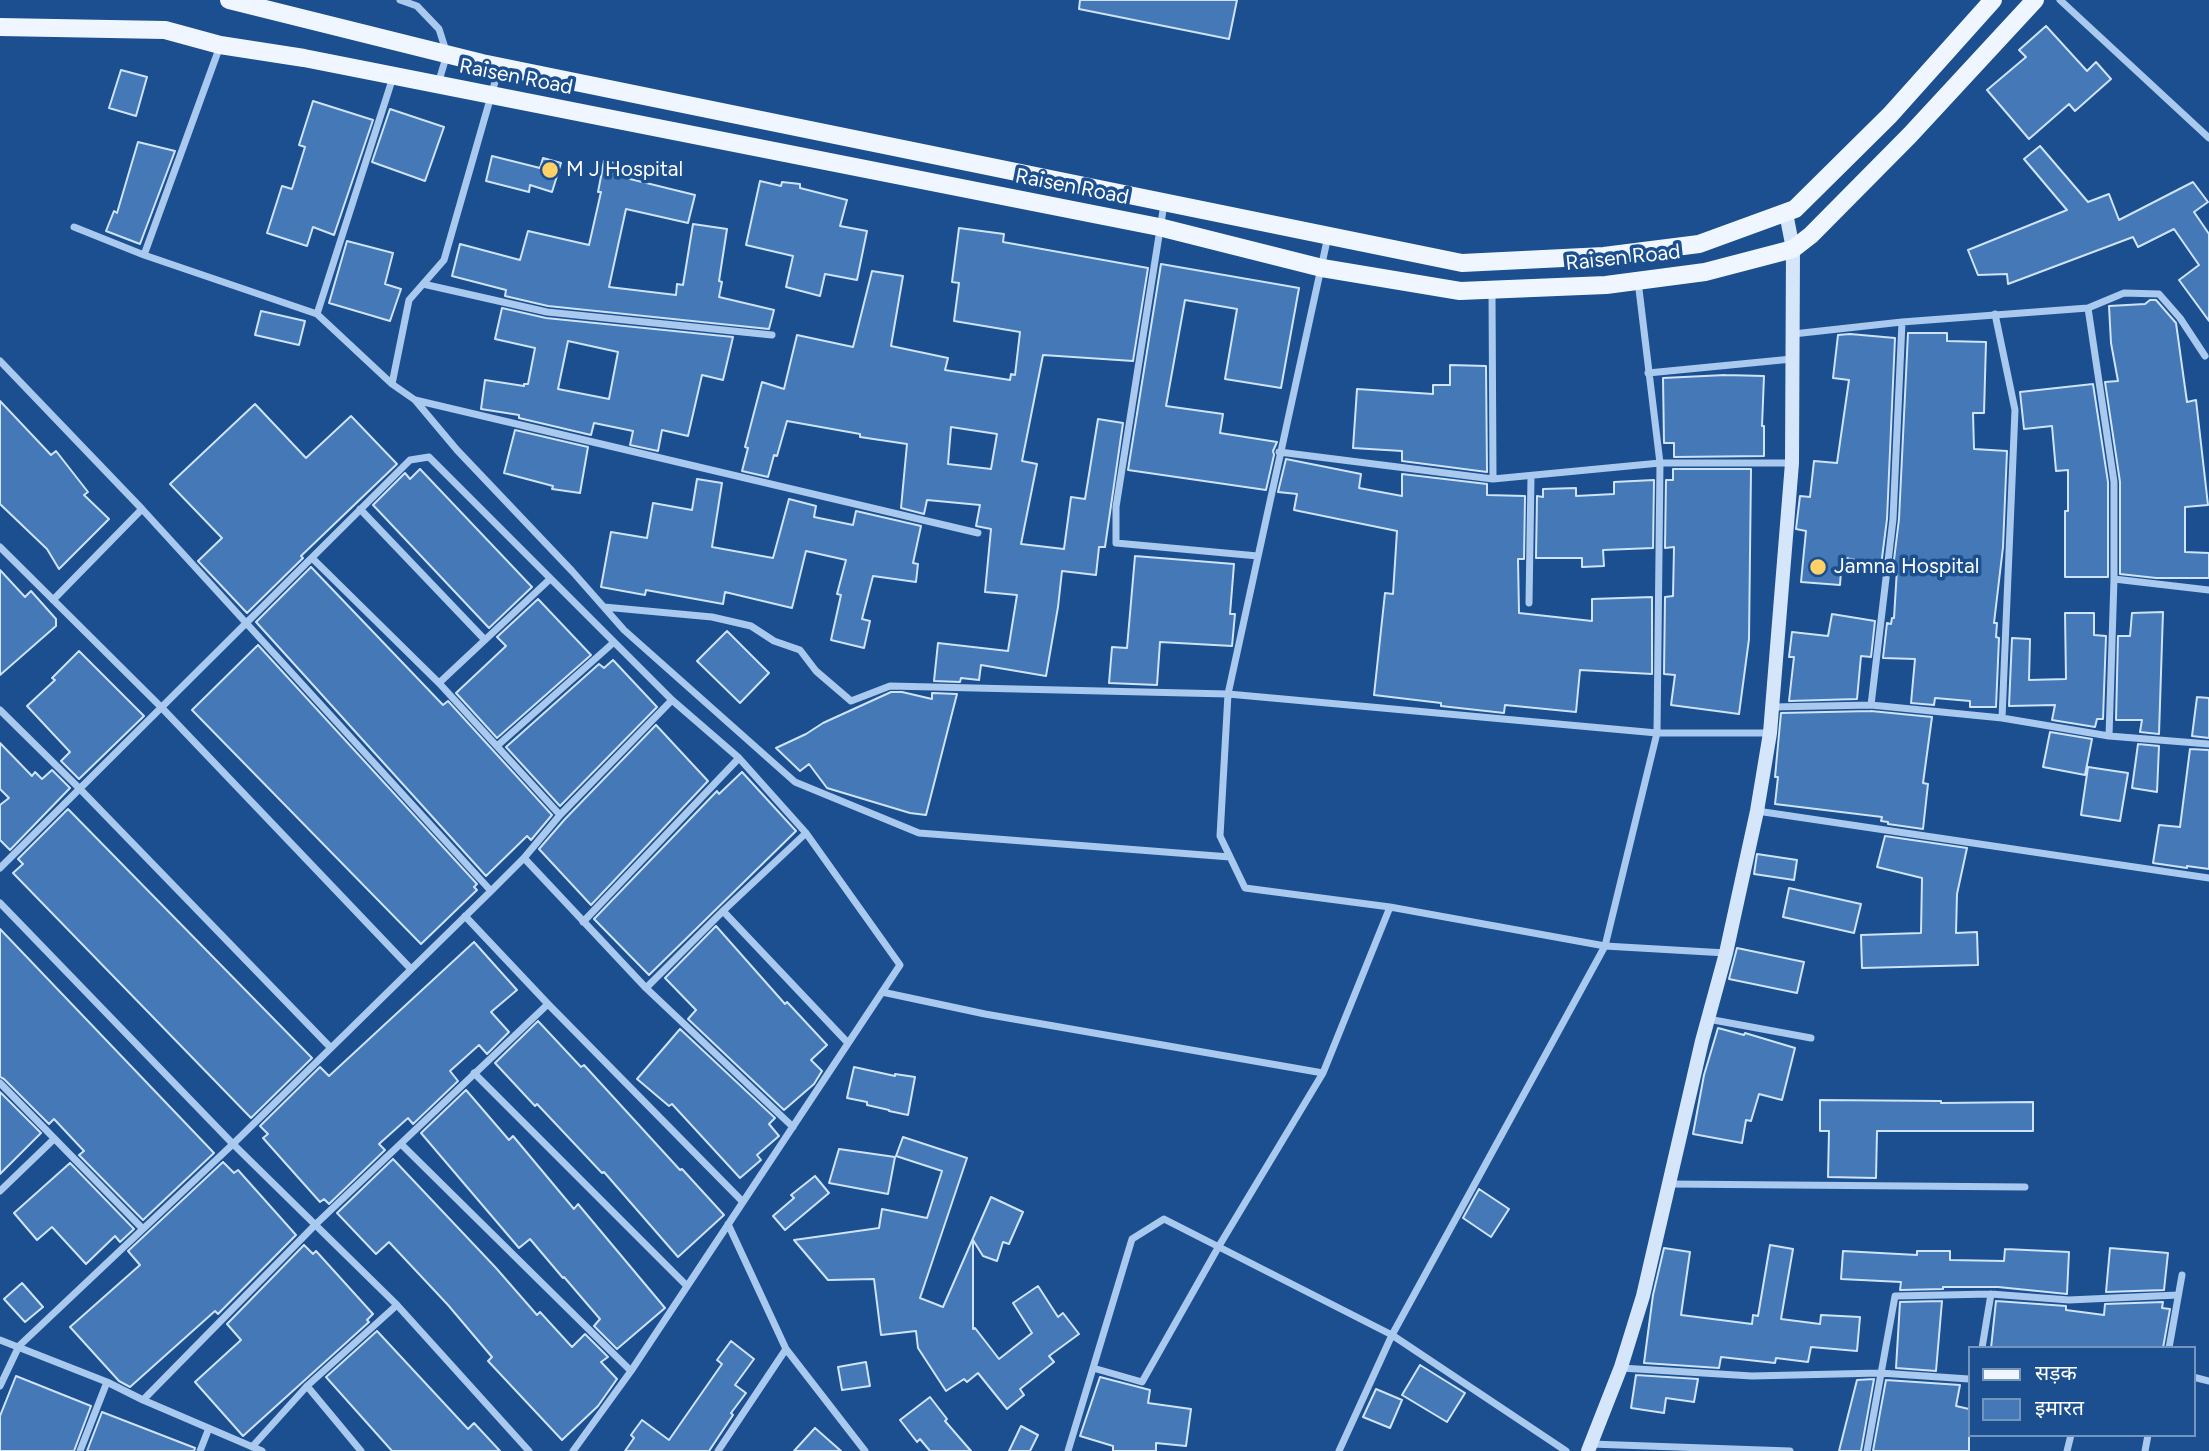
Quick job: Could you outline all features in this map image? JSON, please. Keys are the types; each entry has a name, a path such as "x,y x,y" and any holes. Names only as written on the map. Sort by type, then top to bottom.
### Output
{"main road":[{"name":"Raisen Road","path":"229,0 500,67 1462,262 1604,256 1699,243 1795,209 1890,115 1993,0"},
{"name":"Raisen Road","path":"0,27 165,30 220,45 304,58 1159,227 1322,268 1460,291 1606,285 1705,272 1793,249 1910,135 2035,0"}],"street":[{"path":"400,0 417,6 439,30 447,54 438,85"},
{"path":"2060,0 2209,138"},
{"path":"144,255 220,45"},
{"path":"392,384 409,300 444,260 500,67"},
{"path":"317,314 393,76"},
{"path":"1164,202 1115,507 1116,543 1258,556"},
{"path":"1786,213 1793,249 1792,463 1770,733 1757,811 1726,953 1643,1296 1620,1367 1589,1447 1790,1451"},
{"path":"74,227 144,255 317,314 392,384 415,400 457,450 624,630 795,782 919,833 1230,857"},
{"path":"1328,235 1228,694 1220,836 1245,888 1390,907 1605,946 1726,953"},
{"path":"1339,1451 1392,1335 1605,946 1657,733 1660,463 1637,281"},
{"path":"423,284 547,312 772,335"},
{"path":"1492,290 1493,479"},
{"path":"1793,334 1902,322 2088,308 2124,293 2160,294 2205,356"},
{"path":"2088,308 2114,482 2109,736"},
{"path":"1995,314 2015,410 2001,718"},
{"path":"1871,705 1892,519 1902,322"},
{"path":"1648,373 1793,359"},
{"path":"0,361 142,509 491,891"},
{"path":"415,400 978,533"},
{"path":"1279,452 1493,479 1660,463 1792,463"},
{"path":"0,868 410,460 429,457 613,643 672,700 739,758 806,833 900,965 631,1371 573,1451"},
{"path":"1529,603 1531,477"},
{"path":"54,600 142,509"},
{"path":"360,509 485,640"},
{"path":"0,547 161,707 410,968"},
{"path":"312,558 439,682 560,816"},
{"path":"439,682 550,579"},
{"path":"2114,579 2209,590"},
{"path":"604,607 712,617 751,626 774,641 800,650 816,671 850,701 890,686 1228,694 1657,733 1770,733"},
{"path":"497,746 613,643"},
{"path":"0,1386 19,1346 233,1144 491,891 672,700"},
{"path":"1773,707 1871,705 2001,718 2109,736 2209,744"},
{"path":"0,710 330,1047"},
{"path":"583,922 739,758"},
{"path":"1757,811 2209,878"},
{"path":"646,988 806,833"},
{"path":"524,858 646,988 793,1127"},
{"path":"0,903 233,1144 397,1305 529,1451"},
{"path":"1093,1368 1142,1382 1219,1245 1323,1073 1390,907"},
{"path":"723,911 848,1043"},
{"path":"465,916 743,1202"},
{"path":"882,992 985,1014 1323,1073"},
{"path":"144,1401 316,1224 548,1003"},
{"path":"1708,1019 1811,1038"},
{"path":"474,1073 687,1286"},
{"path":"0,1083 142,1228"},
{"path":"0,1191 54,1139"},
{"path":"401,1144 631,1371"},
{"path":"1669,1184 2025,1187"},
{"path":"1068,1451 1132,1240 1164,1219 1392,1335 1566,1451"},
{"path":"728,1224 786,1349 865,1451"},
{"path":"2169,1346 2182,1275"},
{"path":"1867,1451 1895,1296 1991,1294 2069,1300 2178,1295"},
{"path":"1982,1346 1991,1294"},
{"path":"252,1447 307,1386 397,1305"},
{"path":"0,1340 107,1382 144,1401 262,1451"},
{"path":"718,1451 786,1349"},
{"path":"1620,1367 1752,1376 1880,1373 1968,1379"},
{"path":"80,1451 107,1382"},
{"path":"307,1386 361,1451"},
{"path":"200,1451 209,1428"}],"building":[{"path":"1080,0 1237,0 1229,39 1079,9"},
{"path":"2046,26 2087,71 2096,62 2111,79 2075,111 2069,104 2029,139 1987,90 2026,57 2019,50"},
{"path":"121,70 147,77 136,116 109,108"},
{"path":"313,101 373,120 334,235 313,227 307,246 267,233 282,186 292,189 305,147 299,145"},
{"path":"390,109 444,127 425,181 372,162"},
{"path":"138,142 175,151 140,244 106,231 114,211 117,213"},
{"path":"2040,146 2088,202 2109,194 2119,220 2193,182 2208,202 2194,212 2209,234 2209,321 2179,280 2199,265 2174,229 2138,247 2133,237 2008,284 2007,274 1978,275 1968,250 2067,210 2024,159"},
{"path":"492,156 540,168 543,158 561,163 552,192 530,185 529,192 486,181"},
{"path":"604,161 632,166 630,179 695,195 688,223 626,209 609,287 676,295 677,284 683,285 693,224 727,229 719,297 774,310 769,329 548,306 505,296 506,290 452,276 460,244 520,260 528,231 589,245 601,192 598,192"},
{"path":"760,181 781,186 782,182 800,184 800,188 847,200 840,226 867,231 857,280 825,274 820,296 786,287 793,256 746,245"},
{"path":"959,228 1004,234 1003,242 1148,268 1133,361 1043,355 1022,461 1037,464 1021,544 1064,549 1071,497 1085,499 1098,419 1123,423 1105,547 1099,547 1096,575 1062,571 1046,676 981,665 979,680 961,678 960,682 934,681 938,643 1008,651 1017,595 985,592 991,529 976,526 980,505 927,500 924,514 901,508 907,444 787,421 768,477 742,471 748,448 745,447 762,382 784,389 797,335 853,347 872,271 903,276 891,346 948,358 945,370 1010,380 1011,374 1015,375 1020,332 954,321 959,283 952,282","holes":["951,427 997,434 991,469 948,464"]},
{"path":"347,241 393,253 385,284 401,289 390,321 329,303"},
{"path":"1161,264 1299,288 1281,388 1225,379 1237,309 1185,300 1166,406 1223,414 1220,433 1277,442 1266,490 1128,470"},
{"path":"2156,300 2176,323 2187,402 2196,400 2208,505 2185,507 2185,552 2209,553 2209,578 2156,578 2120,574 2120,482 2105,382 2118,381 2111,343 2109,306 2145,304"},
{"path":"502,308 546,318 733,337 723,380 702,375 688,436 662,430 658,451 630,445 633,431 594,423 591,435 519,418 519,415 481,409 485,380 524,386 528,384 535,348 495,339","holes":["568,341 618,352 609,399 558,389"]},
{"path":"261,311 305,321 299,345 255,335"},
{"path":"1908,333 1947,333 1947,341 1986,342 1984,413 1973,413 1974,449 2007,451 2003,547 1994,623 1997,623 1996,637 1999,638 1996,707 1970,707 1970,701 1935,698 1934,705 1911,703 1915,659 1883,658 1887,623 1891,624 1894,618 1897,569 1893,568 1899,519"},
{"path":"1838,335 1895,338 1887,519 1881,566 1842,557 1840,585 1801,582 1806,531 1796,529 1800,496 1810,497 1814,461 1837,463 1849,380 1833,378"},
{"path":"1450,365 1486,366 1487,472 1402,461 1402,451 1353,448 1357,389 1433,394 1433,385 1450,385"},
{"path":"1764,376 1764,456 1674,457 1674,443 1664,443 1663,378"},
{"path":"2093,384 2108,482 2108,577 2065,577 2068,470 2056,471 2052,426 2024,429 2020,392"},
{"path":"0,401 51,455 56,451 88,492 84,495 109,519 59,569 47,549 0,504"},
{"path":"255,404 306,458 351,416 397,464 301,556 303,558 247,613 198,561 222,538 170,484"},
{"path":"515,430 588,447 580,493 552,489 553,486 504,473"},
{"path":"1286,459 1361,474 1359,488 1402,496 1402,474 1487,484 1487,495 1525,496 1524,559 1518,559 1519,613 1592,621 1592,599 1652,597 1652,674 1580,670 1576,712 1505,705 1504,713 1374,695 1385,593 1393,594 1397,531 1294,510 1297,494 1278,492"},
{"path":"420,469 532,587 489,628 373,505 405,473 410,479"},
{"path":"1673,469 1751,469 1749,639 1739,714 1671,705 1675,675 1664,674 1665,597 1673,596 1674,547 1665,548 1666,480 1673,480"},
{"path":"697,479 722,483 712,547 773,558 789,499 816,506 814,517 853,525 856,511 921,526 913,563 918,564 916,582 873,576 862,619 870,621 864,648 831,640 841,595 837,594 846,560 806,551 792,608 725,592 723,604 646,590 645,595 601,587 611,532 647,538 653,503 692,510"},
{"path":"1654,480 1653,548 1603,550 1604,566 1582,567 1582,558 1536,558 1537,496 1543,497 1543,489 1576,488 1576,496 1614,494 1614,482"},
{"path":"1135,556 1234,564 1230,614 1235,614 1232,646 1160,642 1157,685 1109,683 1112,647 1127,648"},
{"path":"311,567 443,705 448,701 552,815 531,840 527,836 486,876 256,622"},
{"path":"0,570 25,597 31,591 56,619 56,626 0,675"},
{"path":"538,599 591,655 497,738 456,693 506,646 497,637"},
{"path":"2163,612 2159,734 2140,732 2142,720 2116,720 2118,636 2130,636 2132,613"},
{"path":"2065,613 2094,613 2094,635 2106,636 2103,719 2097,719 2095,727 2052,720 2055,705 2009,706 2012,638 2030,639 2029,680 2066,679"},
{"path":"1832,614 1875,621 1871,657 1861,656 1857,699 1789,701 1794,657 1789,657 1792,632 1828,636"},
{"path":"727,631 769,673 740,703 697,661"},
{"path":"258,645 477,884 474,887 477,890 421,944 192,710"},
{"path":"79,651 144,716 79,779 61,761 70,752 27,706 55,680 52,678"},
{"path":"613,660 657,707 560,806 506,747 599,664 604,668"},
{"path":"891,692 932,699 932,693 957,694 926,815 910,813 827,788 809,764 800,771 776,748 823,723"},
{"path":"2197,697 2209,698 2209,738 2192,736"},
{"path":"1871,711 1932,717 1923,783 1928,784 1923,829 1888,824 1881,821 1882,817 1775,804 1781,713"},
{"path":"656,725 708,781 591,905 539,849"},
{"path":"2050,732 2092,739 2085,775 2043,767"},
{"path":"0,743 32,776 35,772 42,779 52,770 70,788 10,850 0,840 0,805 9,798 0,789"},
{"path":"2138,744 2159,746 2157,792 2132,788"},
{"path":"2190,749 2209,750 2209,869 2153,863 2159,825 2180,827"},
{"path":"2088,767 2128,773 2120,821 2081,815"},
{"path":"742,772 796,831 649,975 594,919 717,791 719,794"},
{"path":"68,809 312,1058 251,1118 13,873 23,864 18,859"},
{"path":"1885,836 1967,848 1957,894 1956,933 1977,932 1978,965 1862,968 1861,935 1921,933 1922,878 1877,867"},
{"path":"1757,854 1797,860 1794,880 1754,874"},
{"path":"1789,888 1861,904 1854,933 1783,917"},
{"path":"716,926 785,1004 787,1002 827,1045 811,1060 822,1071 814,1084 784,1110 688,1019 696,1010 665,978"},
{"path":"0,929 214,1153 143,1220 79,1155 84,1151 54,1119 49,1124 0,1077"},
{"path":"474,942 517,990 491,1012 509,1032 487,1054 479,1045 450,1071 458,1081 413,1124 408,1118 379,1144 385,1150 329,1204 324,1199 320,1202 263,1138 268,1134 260,1126 320,1067 329,1076"},
{"path":"1737,948 1804,962 1797,993 1729,979"},
{"path":"538,1021 581,1067 584,1065 724,1215 678,1257 604,1172 602,1173 537,1104 535,1106 495,1063"},
{"path":"1718,1028 1795,1048 1782,1100 1759,1094 1751,1121 1746,1120 1742,1143 1693,1134 1704,1075"},
{"path":"680,1029 775,1118 769,1124 779,1136 757,1155 761,1160 740,1178 672,1104 669,1106 637,1079"},
{"path":"854,1067 895,1076 915,1077 908,1115 847,1098"},
{"path":"466,1090 509,1140 513,1136 574,1209 578,1204 665,1308 617,1349 594,1326 600,1319 530,1239 519,1248 421,1133"},
{"path":"0,1092 41,1133 0,1174"},
{"path":"1820,1100 2033,1102 2033,1131 1877,1131 1876,1178 1828,1177 1829,1131 1820,1131"},
{"path":"903,1137 967,1158 920,1298 943,1307 991,1197 1023,1212 1009,1244 1003,1242 997,1261 983,1256 973,1240 973,1329 975,1328 999,1359 1032,1333 1013,1303 1038,1286 1058,1317 1063,1313 1079,1334 1049,1356 1054,1362 1020,1389 1024,1395 1007,1409 978,1373 967,1382 964,1379 946,1391 918,1348 916,1331 881,1335 874,1279 828,1280 794,1240 879,1228 882,1209 927,1218 942,1171 896,1156"},
{"path":"839,1149 895,1157 888,1194 829,1183"},
{"path":"393,1159 537,1315 540,1312 572,1347 585,1334 608,1357 601,1362 617,1379 598,1406 562,1440 488,1361 492,1357 389,1242 376,1254 337,1213"},
{"path":"223,1162 234,1173 238,1170 296,1235 218,1314 215,1311 130,1387 119,1381 70,1327 140,1265 128,1251"},
{"path":"70,1163 134,1229 120,1242 115,1236 86,1264 52,1227 37,1240 14,1213"},
{"path":"815,1176 829,1193 785,1230 773,1216 794,1198 791,1195"},
{"path":"1479,1189 1509,1209 1491,1237 1463,1218"},
{"path":"304,1245 313,1254 316,1251 373,1314 367,1320 369,1322 243,1436 195,1382 241,1340 227,1324"},
{"path":"1770,1245 1793,1249 1781,1319 1820,1324 1821,1315 1860,1317 1857,1351 1811,1347 1808,1362 1776,1358 1775,1363 1721,1357 1719,1368 1644,1363 1653,1295 1664,1248 1690,1252 1681,1315 1752,1324 1753,1315 1758,1316"},
{"path":"2110,1248 2168,1253 2164,1290 2106,1292"},
{"path":"2005,1249 2069,1252 2067,1294 1998,1287 1900,1290 1901,1282 1841,1279 1843,1251 1917,1255 1917,1251 1950,1251 1950,1260 2004,1261"},
{"path":"22,1283 43,1307 25,1322 4,1299"},
{"path":"1942,1301 1936,1371 1896,1368 1900,1302"},
{"path":"1996,1301 2066,1306 2066,1310 2104,1315 2105,1304 2163,1302 2162,1308 2170,1309 2163,1346 1991,1346"},
{"path":"377,1331 468,1429 474,1423 500,1451 392,1451 326,1377"},
{"path":"731,1341 754,1359 735,1385 746,1393 709,1451 625,1451 634,1438 631,1435 642,1420 669,1440 722,1364 717,1360"},
{"path":"866,1362 870,1386 842,1390 838,1367"},
{"path":"1420,1365 1465,1393 1447,1422 1402,1395"},
{"path":"1636,1375 1698,1379 1694,1402 1666,1398 1664,1413 1631,1408"},
{"path":"16,1376 91,1406 74,1451 0,1451 0,1416"},
{"path":"1100,1377 1150,1390 1148,1403 1191,1409 1186,1446 1156,1443 1156,1451 1113,1451 1113,1446 1080,1436"},
{"path":"1874,1379 1861,1451 1839,1451 1857,1380"},
{"path":"1886,1380 1960,1385 1956,1406 1968,1409 1969,1451 1873,1451"},
{"path":"1376,1389 1402,1400 1390,1428 1363,1417"},
{"path":"930,1397 947,1419 945,1421 971,1451 930,1451 920,1439 917,1442 900,1420"},
{"path":"102,1412 195,1448 194,1451 87,1451"},
{"path":"1021,1426 1038,1435 1030,1451 1009,1451"},
{"path":"815,1428 841,1451 794,1451"}],"place":[{"name":"M J Hospital","path":"550,170"},
{"name":"Jamna Hospital","path":"1818,567"}]}
